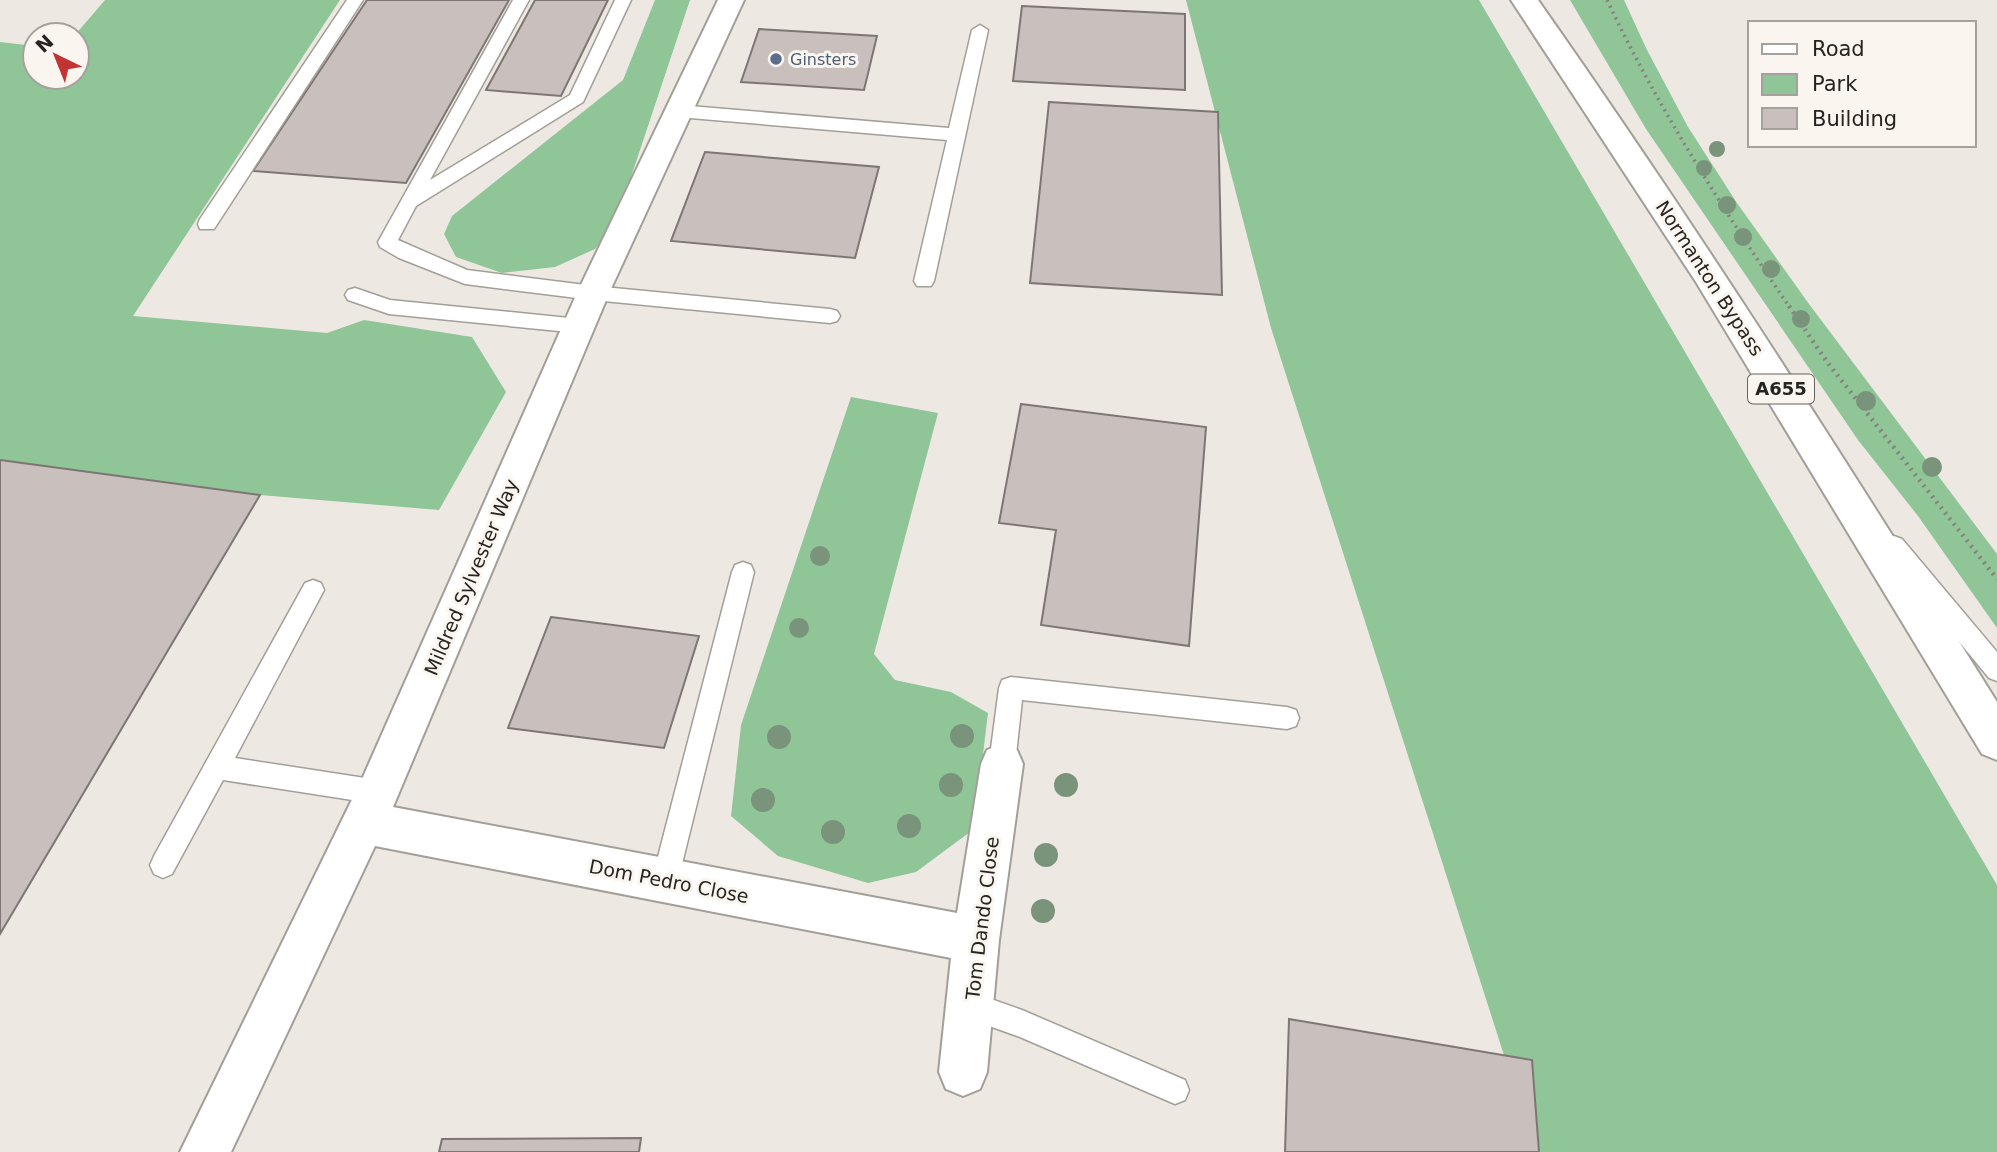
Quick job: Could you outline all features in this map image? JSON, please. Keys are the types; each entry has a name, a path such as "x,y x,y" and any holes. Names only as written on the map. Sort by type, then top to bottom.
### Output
{"street":[{"name":"Mildred Sylvester Way","path":"205,1152 370,807 586,309 731,0"},
{"name":"Normanton Bypass","path":"1524,0 1666,208 1834,473 1997,740"},
{"name":"Tom Dando Close","path":"963,1072 976,940 1002,764"},
{"name":"Dom Pedro Close","path":"370,807 665,880 976,940"}],"lane":[{"path":"207,224 355,0"},
{"path":"521,0 387,242 406,253 465,276 586,309"},
{"path":"408,202 576,98 623,0"},
{"path":"924,281 980,30"},
{"path":"678,111 958,135"},
{"path":"355,295 389,307 830,316"},
{"path":"1834,473 1997,670"},
{"path":"665,880 743,572"},
{"path":"163,865 313,590"},
{"path":"1002,764 1011,688 1287,718"},
{"path":"216,767 370,807"},
{"path":"971,1006 1022,1024 1175,1090"}],"path":[{"path":"1607,0 1635,59 1738,232 1827,362 1997,579"}],"green space":[{"path":"105,0 340,0 133,316 327,333 364,320 472,337 506,392 439,510 260,495 0,460 0,42 21,44 21,91 91,91 91,21 87,21"},
{"path":"655,0 690,0 616,222 595,249 555,267 502,273 456,257 444,234 452,216 623,80"},
{"path":"1186,0 1479,0 1997,885 1997,1152 1535,1152 1271,328"},
{"path":"1570,0 1624,0 1688,127 1737,203 1809,304 1997,554 1997,628 1918,516 1858,440 1646,129"},
{"path":"851,397 938,413 874,654 895,680 951,692 988,713 974,829 916,872 868,883 778,856 731,816 741,725"}],"building":[{"path":"367,0 509,0 406,183 253,171"},
{"path":"535,0 608,0 561,96 486,90"},
{"path":"1022,6 1185,14 1185,90 1013,81"},
{"path":"759,29 877,36 864,90 741,82"},
{"path":"1049,102 1218,112 1222,295 1030,283"},
{"path":"705,152 879,167 855,258 671,241"},
{"path":"1021,404 1206,427 1189,646 1041,625 1056,530 999,523"},
{"path":"0,460 260,495 0,934"},
{"path":"551,617 699,636 664,748 508,728"},
{"path":"1289,1019 1532,1060 1539,1152 1285,1152"},
{"path":"641,1138 639,1152 439,1152 442,1139"}],"place":[{"name":"Ginsters","path":"776,59"}]}
